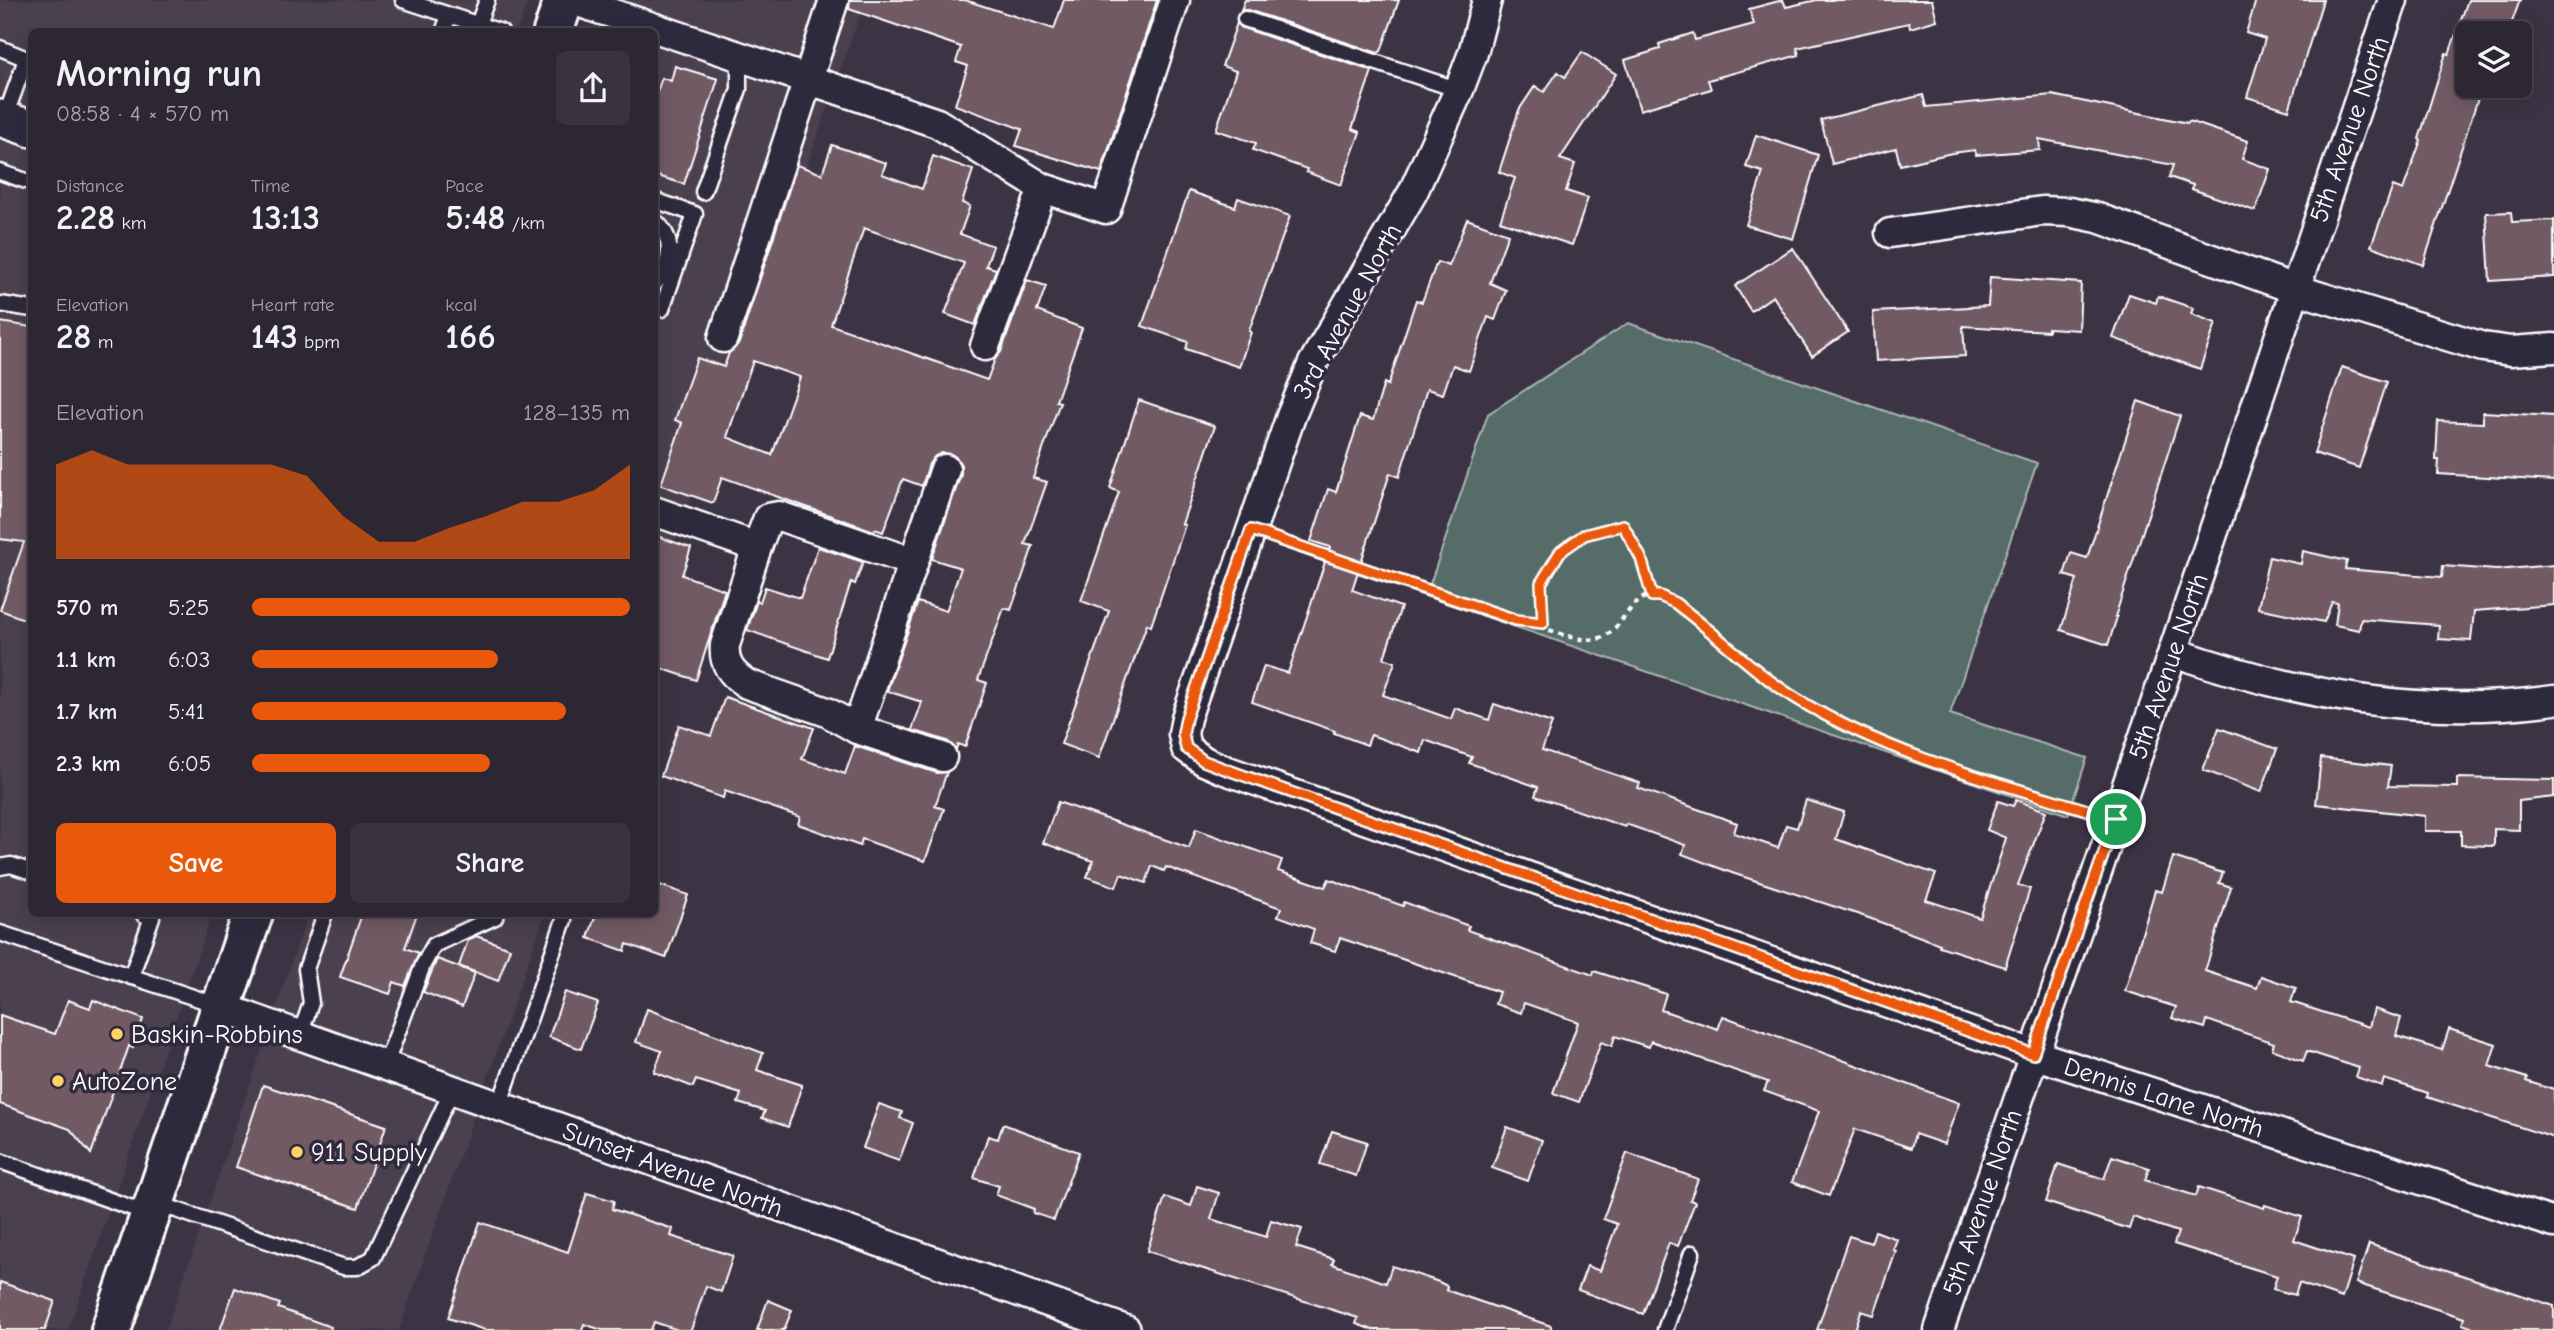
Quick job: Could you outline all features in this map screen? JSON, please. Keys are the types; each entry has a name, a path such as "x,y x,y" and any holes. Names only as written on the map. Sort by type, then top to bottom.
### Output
{"main road":[{"path":"555,28 564,0"},
{"path":"111,1330 252,917"}],"street":[{"path":"572,0 637,27"},
{"path":"723,338 834,0"},
{"path":"658,33 739,57 937,123 1042,188 1106,209 1175,0"},
{"name":"3rd Avenue North","path":"1186,748 1183,734 1186,718 1291,416 1313,363 1413,191 1459,90 1473,53 1487,0"},
{"name":"5th Avenue North","path":"1939,1330 2116,819 2393,0"},
{"path":"985,346 1042,188"},
{"path":"1890,233 2042,211 2069,212 2127,227 2295,289 2483,347 2511,351 2554,348"},
{"path":"857,729 945,469"},
{"path":"658,512 757,547"},
{"path":"914,562 779,516 768,518 724,657 737,678 747,684 827,712 857,729 942,757"},
{"path":"2173,652 2266,682 2388,704 2478,708 2554,700"},
{"name":"Dennis Lane North","path":"1186,748 1204,761 1225,769 2033,1054 2554,1223"},
{"name":"Sunset Avenue North","path":"221,1007 1126,1330"}],"lane":[{"path":"403,0 490,28"},
{"path":"478,24 487,0"},
{"path":"444,28 449,16"},
{"path":"1244,19 1459,90"},
{"path":"0,48 28,60"},
{"path":"703,192 739,89 739,57"},
{"path":"9,123 28,63"},
{"path":"0,172 28,182"},
{"path":"658,201 695,214 662,309 658,308"},
{"path":"658,225 667,235 670,256 665,272 658,280"},
{"path":"0,304 28,308"},
{"path":"0,867 11,865 28,871"},
{"path":"131,977 147,917"},
{"path":"300,1035 311,1003 306,969 324,917"},
{"path":"385,1066 422,965 434,946 495,917"},
{"path":"499,1107 564,920"},
{"path":"0,933 221,1007"},
{"path":"0,1161 344,1266 357,1267 373,1258 452,1090"},
{"path":"1665,1330 1692,1253"}],"path":[{"path":"1626,517 1623,525 1641,558 1652,596"},
{"path":"1623,525 1584,535 1560,552 1541,583 1543,627 1589,640 1599,639 1614,630 1637,602 1660,596 1675,603 1776,685 1856,730 1926,761 2116,819"},
{"path":"1251,530 1516,620 1543,623"}],"shaded area":[{"path":"0,0 528,0 518,28 28,28 28,917 211,917 68,1330 0,1330"},
{"path":"619,0 865,0 658,591 658,28 609,28"},
{"path":"307,917 544,917 399,1330 166,1330"}],"green space":[{"path":"1628,323 2037,463 1950,714 2087,758 2068,815 1278,546 1282,536 1429,587 1488,414"}],"building":[{"path":"850,0 965,0 1054,29 1064,0 1157,0 1101,172 1016,146 1022,129 955,105 968,66 956,62 961,47 849,9"},
{"path":"1245,0 1399,0 1378,53 1241,10"},
{"path":"1783,0 1786,7 1817,0 1932,0 1937,20 1910,28 1909,23 1797,48 1799,55 1708,80 1711,89 1640,110 1625,60 1660,49 1659,44 1693,33 1695,40 1754,24 1749,9"},
{"path":"2256,0 2323,0 2289,110 2247,97 2265,39 2246,33"},
{"path":"2468,0 2520,0 2512,21 2461,21"},
{"path":"1237,23 1242,28 1372,71 1352,129 1360,132 1341,185 1306,172 1307,169 1253,150 1256,143 1216,130 1236,71 1222,66"},
{"path":"2455,37 2455,98 2478,98 2423,265 2371,246 2393,186 2403,190 2421,140 2419,139 2446,53 2449,54"},
{"path":"1582,52 1616,74 1560,159 1575,164 1566,191 1588,198 1572,245 1500,221 1515,178 1499,172 1519,110 1535,86 1544,92 1558,72 1565,77"},
{"path":"675,66 718,79 684,184 658,176 658,89 662,78 671,81"},
{"path":"1923,95 1926,107 2052,95 2188,123 2189,121 2248,141 2242,159 2270,169 2255,211 2192,189 2193,185 2169,177 2173,165 2039,139 2040,150 1976,155 1975,150 1900,165 1896,148 1832,164 1821,120"},
{"path":"1756,135 1818,155 1793,239 1746,225 1763,172 1746,167"},
{"path":"832,145 886,163 882,174 922,189 933,156 973,170 962,203 970,206 960,234 993,246 986,266 996,269 975,325 945,314 964,263 864,228 831,325 987,380 995,359 1001,352 1027,280 1046,286 1037,311 1082,328 1033,478 1047,482 1025,544 1033,546 1011,610 1004,608 978,680 987,683 965,747 958,744 956,749 947,741 912,730 922,702 887,691 918,602 946,611 961,568 932,559 961,474 961,465 957,458 942,453 935,456 929,464 922,486 903,479 883,532 722,477 713,503 661,485 682,423 675,420 697,358 724,367 729,353 739,343 797,165 822,174","holes":["753,361 800,377 772,455 727,437"]},
{"path":"1189,191 1235,207 1238,198 1290,216 1239,367 1186,349 1188,342 1142,326"},
{"path":"2511,212 2512,222 2554,220 2554,277 2490,281 2486,213"},
{"path":"1467,219 1508,234 1490,283 1506,290 1495,320 1488,317 1469,371 1453,365 1443,394 1427,389 1399,477 1390,473 1352,590 1401,607 1384,658 1395,662 1383,695 1451,719 1455,708 1489,720 1494,704 1552,723 1542,750 1640,783 1638,788 1737,823 1734,833 1778,848 1786,825 1797,828 1806,800 1844,812 1836,839 1936,874 1926,900 1980,918 2006,838 1987,830 1998,801 2013,806 2016,800 2046,811 2018,885 2030,889 2005,967 1682,854 1685,845 1535,796 1538,787 1469,763 1472,757 1425,740 1421,753 1371,735 1367,745 1252,702 1264,666 1288,673 1330,547 1311,541 1328,489 1336,492 1360,416 1373,420 1384,383 1388,385 1416,300 1422,302 1437,262 1449,266"},
{"path":"1793,248 1848,332 1812,356 1773,296 1751,311 1735,286"},
{"path":"1990,277 2081,283 2079,330 1963,326 1965,356 1876,361 1873,312 1988,306"},
{"path":"2129,294 2156,303 2158,296 2193,308 2191,314 2216,323 2200,369 2113,338"},
{"path":"0,322 28,326 28,620 0,610 24,542 0,539"},
{"path":"2342,367 2387,382 2359,468 2314,453"},
{"path":"1139,400 1215,426 1151,626 1147,624 1099,758 1061,744 1109,611 1081,601 1119,492 1110,488"},
{"path":"2138,401 2180,416 2108,645 2061,630 2077,579 2064,575 2071,553 2087,558"},
{"path":"2483,412 2554,416 2554,481 2438,474 2438,421 2483,423"},
{"path":"658,536 691,548 682,575 725,590 696,680 658,667"},
{"path":"818,547 863,562 855,584 851,582 827,658 747,630 765,587 800,598"},
{"path":"2303,551 2347,561 2345,569 2442,577 2443,566 2496,570 2554,565 2554,605 2474,611 2471,641 2438,639 2439,625 2361,619 2359,630 2335,625 2338,603 2332,602 2324,622 2258,608 2269,557 2301,564"},
{"path":"725,697 814,728 802,759 845,774 855,746 937,773 947,772 935,806 944,809 925,861 862,839 860,846 798,824 800,817 725,791 723,798 661,776 679,725 711,736"},
{"path":"2219,728 2277,749 2261,792 2203,770"},
{"path":"2321,758 2391,766 2388,786 2457,787 2457,778 2554,780 2554,797 2519,801 2519,830 2494,829 2494,846 2461,845 2461,831 2425,831 2425,816 2316,804"},
{"path":"1058,802 1189,848 1196,829 1282,860 1278,871 1325,887 1329,879 1403,906 1404,902 1469,926 1467,930 1593,975 1594,971 1666,994 1661,1010 1718,1029 1723,1016 1959,1103 1944,1144 1915,1134 1911,1148 1855,1129 1829,1196 1792,1182 1819,1111 1764,1091 1768,1082 1651,1041 1649,1047 1615,1036 1612,1046 1601,1042 1579,1102 1553,1093 1578,1022 1524,1003 1521,1013 1495,1004 1499,992 1340,938 1335,951 1310,943 1314,929 1278,916 1281,908 1166,867 1164,871 1152,866 1146,883 1121,874 1116,887 1087,877 1093,861 1043,843"},
{"path":"2173,857 2223,873 2219,883 2231,887 2205,971 2257,988 2261,976 2296,988 2291,1002 2369,1027 2374,1009 2401,1018 2396,1036 2442,1050 2449,1029 2496,1044 2489,1066 2554,1090 2554,1138 2427,1097 2428,1093 2384,1079 2382,1086 2356,1077 2359,1068 2307,1051 2303,1061 2272,1049 2274,1043 2207,1020 2205,1028 2172,1018 2176,1007 2125,991 2155,890 2162,892"},
{"path":"658,884 688,895 666,958 627,944 625,951 588,938 595,917 658,917"},
{"path":"361,917 416,917 405,948 419,953 405,986 394,982 390,994 340,977"},
{"path":"476,936 510,948 498,981 459,966 468,940"},
{"path":"437,959 475,973 462,1007 423,992"},
{"path":"565,992 598,1003 581,1049 549,1037"},
{"name":"AutoZone","path":"68,1000 90,1008 93,1000 143,1019 133,1048 129,1046 91,1154 70,1129 0,1104 0,1015 55,1034"},
{"path":"647,1009 763,1053 757,1070 802,1085 788,1127 762,1118 765,1111 738,1103 741,1094 696,1080 693,1087 654,1072 662,1051 636,1042"},
{"path":"263,1085 386,1126 358,1208 236,1167"},
{"path":"879,1104 902,1112 900,1118 913,1123 899,1161 863,1148"},
{"path":"1003,1124 1079,1152 1054,1220 1033,1213 1034,1209 996,1195 999,1186 974,1178 988,1136 998,1139"},
{"path":"1507,1127 1542,1140 1528,1181 1492,1168"},
{"path":"1332,1131 1367,1142 1356,1176 1320,1164"},
{"path":"1627,1153 1698,1179 1690,1200 1695,1202 1678,1246 1669,1243 1643,1314 1578,1290 1587,1266 1600,1271 1617,1224 1603,1219"},
{"path":"2112,1156 2149,1168 2145,1180 2196,1196 2199,1187 2302,1217 2294,1240 2354,1260 2342,1298 2299,1283 2295,1295 2273,1289 2277,1276 2174,1244 2178,1232 2133,1217 2129,1229 2046,1202 2058,1164 2104,1179"},
{"path":"1197,1186 1219,1193 1211,1219 1266,1237 1271,1220 1302,1229 1296,1247 1334,1259 1332,1264 1386,1283 1392,1266 1439,1282 1447,1286 1446,1290 1551,1326 1551,1330 1373,1330 1356,1324 1358,1318 1147,1251 1165,1197 1191,1206"},
{"path":"587,1193 614,1201 612,1209 673,1229 671,1236 733,1256 721,1292 706,1286 691,1330 678,1330 654,1322 651,1330 602,1330 584,1324 582,1330 485,1330 448,1318 480,1222 568,1252"},
{"path":"1875,1231 1897,1239 1893,1250 1896,1251 1874,1315 1861,1311 1855,1330 1817,1330 1849,1236 1871,1243"},
{"path":"2369,1244 2554,1306 2554,1330 2479,1330 2462,1324 2464,1318 2356,1283"},
{"path":"0,1282 55,1301 45,1330 0,1330"},
{"path":"235,1288 280,1304 278,1308 331,1327 330,1330 220,1330"},
{"path":"768,1300 792,1310 784,1330 757,1330"}],"place":[{"name":"Baskin-Robbins","path":"117,1034"},
{"name":"AutoZone","path":"58,1081"},
{"name":"911 Supply","path":"297,1152"}],"route":[{"path":"1623,525 1641,558 1652,596 1660,596 1675,603 1795,698 1865,734 1926,761 2116,819 2033,1054 1225,769 1204,761 1186,748 1183,734 1186,718 1251,530 1516,620 1543,623 1541,583 1560,552 1584,535 1623,525"}]}
